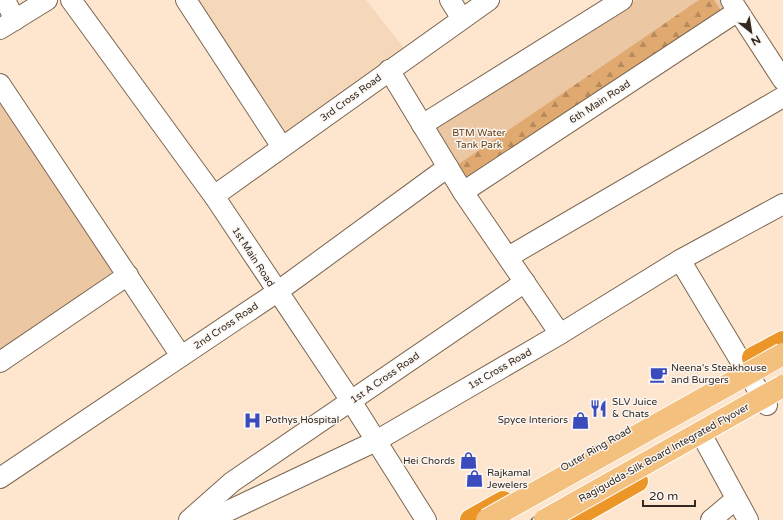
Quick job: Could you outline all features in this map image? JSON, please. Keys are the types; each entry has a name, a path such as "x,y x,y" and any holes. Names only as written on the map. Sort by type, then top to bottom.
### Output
{"highway":[{"name":"Outer Ring Road","path":"471,520 783,342"},
{"path":"569,520 775,400"}],"main road":[{"path":"487,520 783,354"},
{"name":"Ragigudda-Silk Board Integrated Flyover","path":"546,520 783,386"}],"street":[{"path":"5,0 8,25 47,0"},
{"name":"1st Main Road","path":"71,0 214,196 351,401 426,520"},
{"path":"186,0 282,147"},
{"path":"450,0 462,19"},
{"name":"3rd Cross Road","path":"214,196 489,0"},
{"path":"422,124 622,0"},
{"path":"734,6 783,80"},
{"name":"6th Main Road","path":"463,192 734,6"},
{"path":"389,70 463,192 560,334"},
{"path":"0,84 181,356"},
{"path":"508,257 783,97"},
{"name":"2nd Cross Road","path":"0,478 277,292 448,167"},
{"name":"1st Cross Road","path":"209,520 376,441 560,334 680,260 783,204"},
{"path":"680,260 743,364 775,400"},
{"path":"0,362 128,275"},
{"name":"1st A Cross Road","path":"189,520 232,482 525,282"},
{"path":"705,441 748,520"},
{"path":"711,520 736,499"}],"shaded area":[{"path":"198,0 366,0 406,51 287,136"}],"green space":[{"name":"BTM Water Tank Park","path":"635,0 729,0 736,11 466,188 431,129"},
{"path":"699,0 714,0 724,15 467,184 456,166"},
{"path":"0,84 128,275 0,362"}],"railway":[{"path":"506,520 783,365"},
{"path":"533,520 783,380"}],"place":[{"name":"Neena's Steakhouse and Burgers","path":"658,374"},
{"name":"SLV Juice & Chats","path":"599,408"},
{"name":"Pothys Hospital","path":"252,420"},
{"name":"Spyce Interiors","path":"581,420"},
{"name":"Hei Chords","path":"468,461"},
{"name":"Rajkamal Jewelers","path":"474,479"}]}
